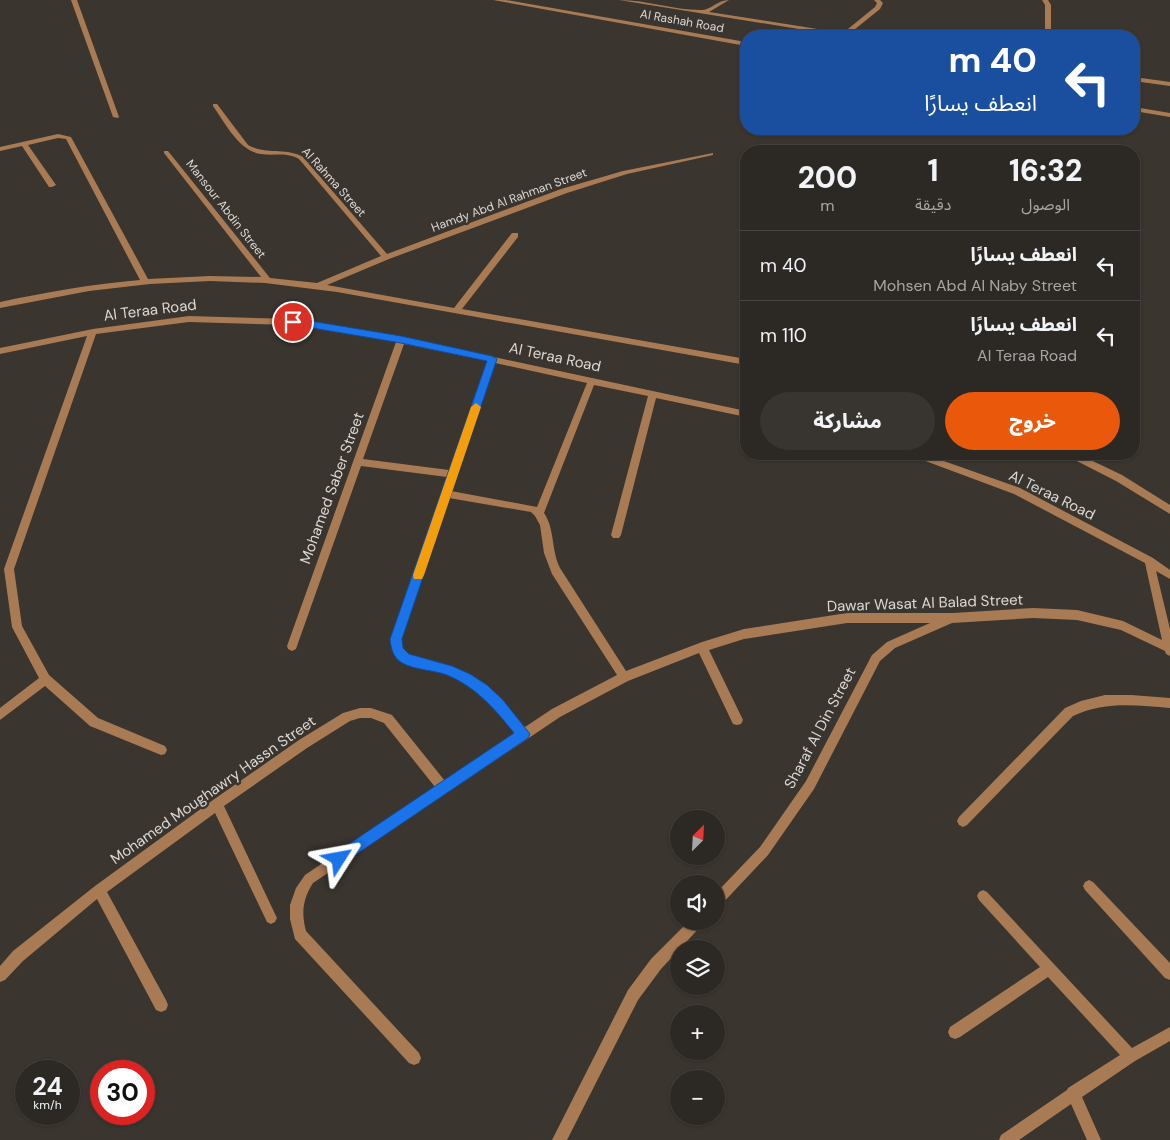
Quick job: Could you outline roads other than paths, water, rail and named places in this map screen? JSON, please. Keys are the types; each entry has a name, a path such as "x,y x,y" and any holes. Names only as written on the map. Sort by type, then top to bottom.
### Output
{"street":[{"path":"74,0 116,117"},
{"name":"Al Rashah Road","path":"496,0 740,43"},
{"name":"Al Rashah Road","path":"622,0 814,30"},
{"path":"705,12 726,0"},
{"path":"850,30 878,8 880,3 877,0"},
{"path":"1046,2 1048,30"},
{"path":"1140,79 1170,84"},
{"name":"Al Rahma Street","path":"215,105 246,146 252,150 266,154 286,151 294,153 301,158 386,257"},
{"path":"1140,110 1170,116"},
{"path":"0,149 40,139 58,136 68,137 145,281"},
{"path":"23,144 52,185"},
{"name":"Mansour Abdin Street","path":"166,152 268,281"},
{"name":"Hamdy Abd Al Rahman Street","path":"320,285 386,257 564,191 625,172 711,154"},
{"path":"456,311 515,235"},
{"name":"Al Teraa Road","path":"0,305 57,292 145,281 242,278 320,285 740,361"},
{"name":"Al Teraa Road","path":"0,351 93,332 190,319 293,322 401,340 740,413"},
{"path":"93,332 4,571 17,627 45,679 94,722 161,750"},
{"name":"Mohamed Saber Street","path":"292,646 401,340"},
{"path":"492,359 396,639 398,651 405,658 448,670 466,678 482,689 499,704 524,734"},
{"path":"540,512 592,380"},
{"path":"616,535 653,394"},
{"name":"Al Teraa Road","path":"932,460 1018,491 1148,561 1170,575"},
{"path":"1084,460 1119,478 1170,510"},
{"path":"357,462 453,474"},
{"path":"446,494 533,509 540,512 544,520 548,554 556,574 571,593 624,678"},
{"path":"1148,561 1170,650"},
{"name":"Dawar Wasat Al Balad Street","path":"414,1058 300,934 295,915 299,892 309,880 556,713 624,678 702,647 744,634 847,618 953,618 1033,613 1077,614 1123,626 1170,650"},
{"name":"Sharaf Al Din Street","path":"725,892 764,851 810,785 876,658 891,645 953,618"},
{"path":"702,647 737,720"},
{"path":"0,715 45,679"},
{"path":"963,820 1069,712 1078,707 1111,699 1170,703"},
{"name":"Mohamed Moughawry Hassn Street","path":"0,975 18,956 99,890 303,744 347,717 360,713 379,715 388,719 443,788"},
{"path":"217,804 271,918"},
{"path":"1089,886 1170,973"},
{"path":"99,890 161,1004"},
{"path":"984,896 1130,1056"},
{"path":"559,1140 633,996 656,964 689,930"},
{"path":"955,1032 1050,968"},
{"path":"1006,1140 1130,1056 1170,1034"},
{"path":"1073,1093 1094,1140"}]}
